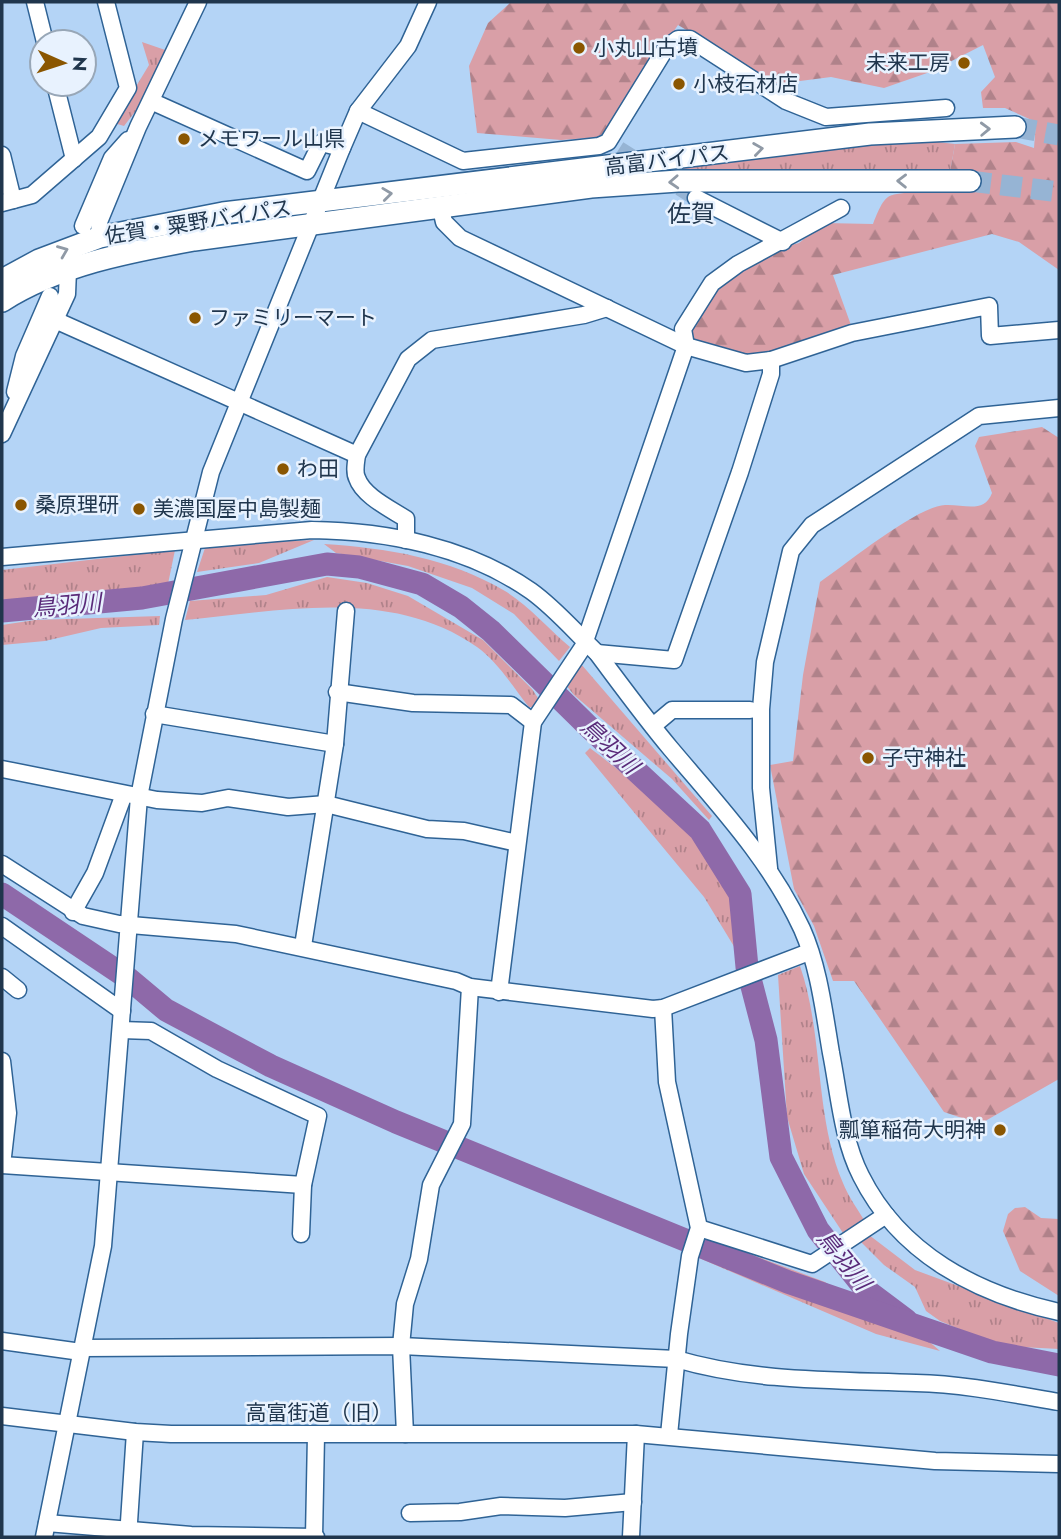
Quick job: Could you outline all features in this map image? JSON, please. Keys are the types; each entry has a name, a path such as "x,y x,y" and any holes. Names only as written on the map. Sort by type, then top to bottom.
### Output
{"highway":[{"name":"高富バイパス","path":"319,203 870,134 1015,127"},
{"name":"高富バイパス","path":"312,224 592,187 678,181 970,181"},
{"name":"佐賀・粟野バイパス","path":"2,280 91,231 319,203"},
{"name":"佐賀・粟野バイパス","path":"2,301 22,289 68,270 132,251 312,224"}],"street":[{"path":"34,2 41,28"},
{"path":"2,155 7,201 32,195 99,138 128,88 106,2"},
{"path":"91,231 99,222 138,127 153,102 198,2"},
{"path":"73,912 95,873 131,795 154,714 192,543 211,472 358,111 408,46 422,4"},
{"path":"358,111 464,161 613,145 666,48 678,39 690,39 786,102 825,117 946,108"},
{"path":"59,98 74,159"},
{"path":"153,102 307,171 321,143 342,148"},
{"path":"696,198 783,242"},
{"path":"499,992 536,717 588,647 686,346 683,329 712,284 738,264 783,242 826,214 841,208"},
{"path":"441,209 444,222 460,238 686,346 746,363 771,360 852,333 989,306 990,336 1059,330"},
{"path":"2,434 67,293 68,270"},
{"path":"17,401 14,387 19,369 50,296"},
{"path":"406,540 406,519 371,495 357,479 357,455 408,359 432,340 584,316 607,308"},
{"path":"55,320 357,455"},
{"path":"588,647 674,660 740,471 771,374 771,360"},
{"path":"769,871 761,789 761,709 765,662 791,551 800,536 979,416 1059,408"},
{"path":"2,557 192,543 312,530 371,532 459,555 498,572 530,591 574,627 716,800 769,871 802,930 845,1129 860,1175 886,1215 921,1253 962,1278 1009,1297 1059,1312"},
{"path":"303,946 335,744 337,692 346,611"},
{"path":"337,692 413,703 511,705 536,717"},
{"path":"653,726 672,710 750,710"},
{"path":"154,714 335,744"},
{"path":"2,769 131,795 202,803 228,798 288,807 326,804 427,829 464,831 517,843"},
{"path":"131,795 121,1030 103,1246 45,1530 315,1537 316,1435"},
{"path":"2,864 73,912 127,924 236,934 303,946 499,992 663,1008 807,952"},
{"path":"2,926 122,1008"},
{"path":"2,977 18,990"},
{"path":"405,1434 401,1346 405,1304 419,1259 431,1185 461,1124 470,987"},
{"path":"663,1008 667,1082 699,1228 691,1256 676,1359 669,1436"},
{"path":"121,1030 151,1031 217,1069 317,1116 303,1185 300,1234"},
{"path":"2,1061 8,1102 2,1165 303,1185"},
{"path":"699,1228 813,1264 886,1215"},
{"path":"2,1341 82,1350 401,1346 676,1359 717,1371 831,1381 918,1382 1059,1402"},
{"name":"高富街道（旧）","path":"2,1416 135,1432 316,1435 636,1434 935,1461 1059,1464"},
{"path":"129,1534 135,1432"},
{"path":"631,1537 636,1434"},
{"path":"410,1514 460,1513 500,1506 565,1508 633,1502"}],"green space":[{"path":"511,2 1059,2 1059,270 1019,242 992,234 833,275 852,328 791,348 747,355 726,353 706,346 689,334 703,307 727,278 768,251 799,243 824,223 873,224 882,204 890,196 926,189 950,172 955,144 1016,142 1034,148 1036,122 1005,108 983,108 981,92 995,77 983,45 930,72 884,88 831,77 777,84 678,25 601,137 561,140 477,133 469,66 488,23"},
{"path":"142,42 171,52 152,90 124,126 114,123 149,65"},
{"path":"911,139 955,144 950,172 660,176 660,169"},
{"path":"1042,427 1059,438 1059,1079 980,1124 944,1112 854,981 833,981 814,926 794,889 770,765 793,761 803,675 820,582 917,515 945,505 984,504 992,493 975,446 979,437"},
{"path":"314,540 259,563 197,572 206,545"},
{"path":"324,544 394,552 462,570 514,597 570,647 559,661 514,614 472,588 408,566 336,553"},
{"path":"175,550 168,584 143,591 2,600 2,570"},
{"path":"327,577 367,583 408,596 483,640 532,689 540,701 536,707 529,707 485,653 444,628 409,616 335,608 185,620 190,601 266,595"},
{"path":"160,616 159,625 101,628 45,641 2,645 2,625 35,620"},
{"path":"581,664 712,816 709,820 672,779 574,695 566,685"},
{"path":"590,748 658,803 703,850 721,875 734,901 741,926 741,958 704,897 585,753"},
{"path":"800,966 813,1019 827,1130 845,1188 864,1220 843,1233 804,1174 787,1117 778,975"},
{"path":"1025,1207 1041,1218 1059,1219 1059,1296 1020,1271 1003,1231 1008,1214 1015,1208"},
{"path":"869,1235 915,1270 1059,1323 1059,1349 1000,1346 940,1321 926,1311 915,1287 884,1265 859,1240"},
{"path":"705,1237 825,1282 881,1322 925,1338 940,1351 876,1334 699,1258"}],"waterway":[{"name":"鳥羽川","path":"2,611 142,598 327,564 359,567 422,584 461,607 491,631 700,830 740,894 747,967 766,1040 781,1157 818,1230 866,1290 906,1320"},
{"name":"鳥羽川","path":"2,894 129,979 166,1010 271,1066 396,1122 788,1282 992,1352 1059,1365"}],"tunnel":[{"path":"1015,127 1059,135"},
{"path":"619,149 696,198"},
{"path":"970,181 1059,192"}],"place":[{"name":"小丸山古墳","path":"579,48"},
{"name":"未来工房","path":"964,63"},
{"name":"小枝石材店","path":"679,84"},
{"name":"メモワール山県","path":"184,139"},
{"name":"ファミリーマート","path":"195,318"},
{"name":"わ田","path":"283,469"},
{"name":"桑原理研","path":"21,505"},
{"name":"美濃国屋中島製麺","path":"139,509"},
{"name":"子守神社","path":"868,758"},
{"name":"瓢箪稲荷大明神","path":"1000,1130"}],"district":[{"name":"佐賀","path":"691,214"}]}
